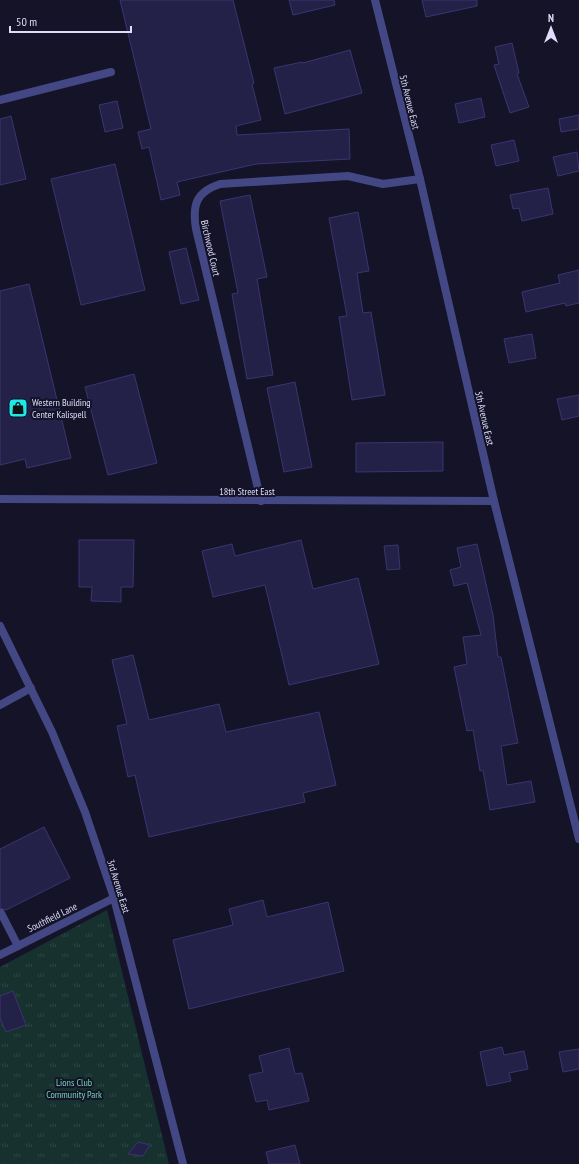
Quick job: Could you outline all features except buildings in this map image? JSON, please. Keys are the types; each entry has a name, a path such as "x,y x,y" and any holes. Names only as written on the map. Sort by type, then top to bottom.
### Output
{"street":[{"name":"5th Avenue East","path":"375,0 420,180 494,501 579,839"},
{"path":"0,100 111,72"},
{"name":"Birchwood Court","path":"261,501 196,229 193,214 198,199 207,188 220,184 348,176 383,184 420,180"},
{"name":"18th Street East","path":"0,499 494,501"},
{"name":"3rd Avenue East","path":"0,626 52,732 85,812 114,898 183,1164"},
{"path":"0,705 31,688"},
{"name":"Southfield Lane","path":"0,955 114,898"},
{"path":"1,913 18,946"}],"green space":[{"name":"Lions Club Community Park","path":"107,910 169,1164 0,1164 0,967"}],"place":[{"name":"Western Building Center Kalispell","path":"18,408"}]}
